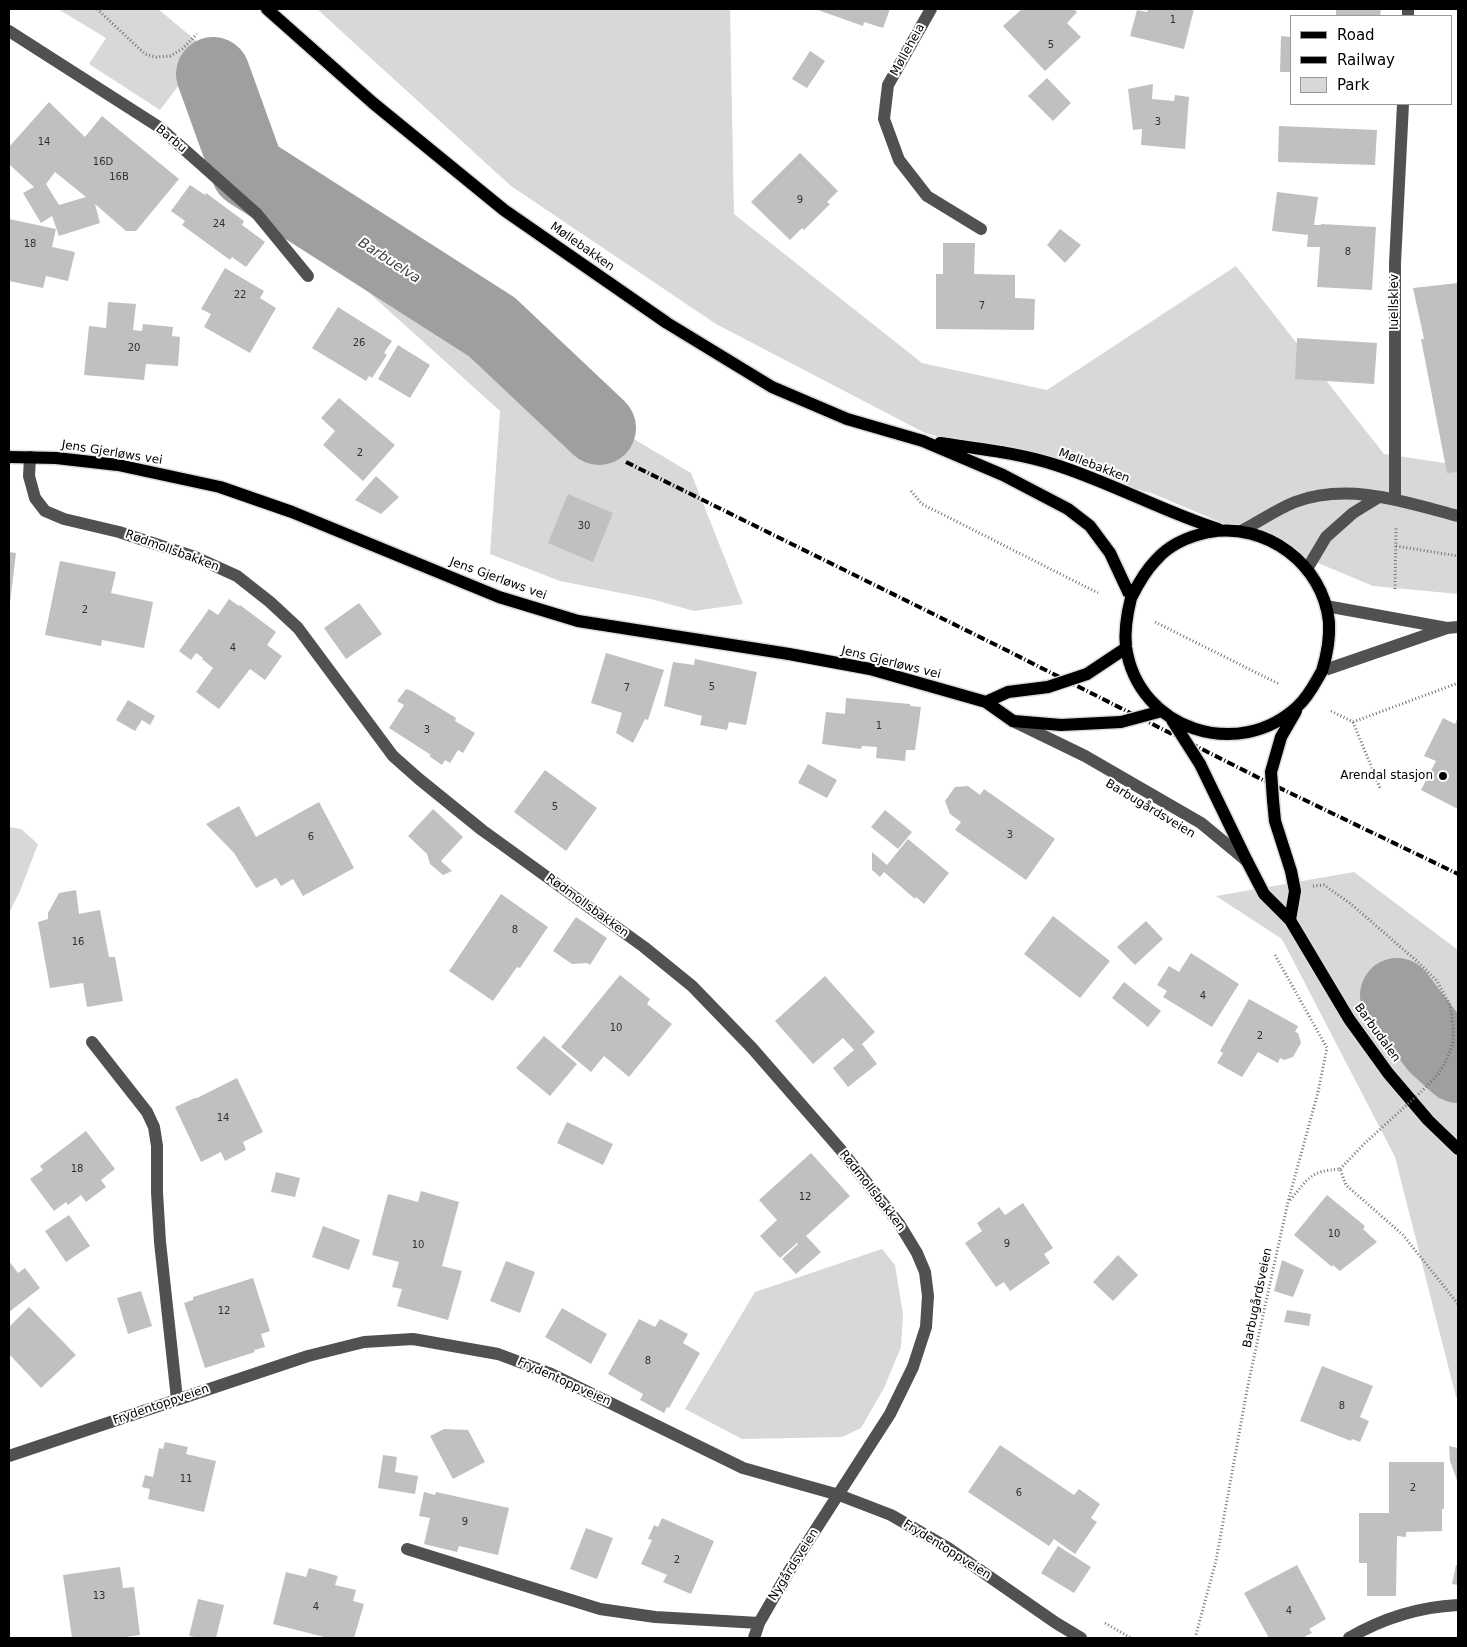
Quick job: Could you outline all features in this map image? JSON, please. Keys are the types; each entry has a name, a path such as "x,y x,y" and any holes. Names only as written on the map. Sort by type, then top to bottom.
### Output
{"main road":[{"name":"Møllebakken","path":"267,9 373,103 504,210 667,323 772,387 847,419 923,441 1003,475 1068,509 1090,526 1110,553 1131,598"},
{"name":"Møllebakken","path":"923,441 996,451 1059,466 1185,519 1221,530"},
{"name":"Jens Gjerløws vei","path":"9,456 118,466 220,487 292,512 500,597 578,621 789,654 870,669 986,702 1013,721"},
{"path":"1221,530 1241,531 1260,536 1278,544 1307,569 1315,580 1326,606 1329,638 1322,671 1308,695 1299,705 1266,727 1247,733 1207,733 1188,727 1166,714 1145,693 1133,672 1126,648 1127,614 1131,598 1142,577 1157,559 1176,544 1197,535 1221,530"},
{"path":"986,702 1008,692 1048,687 1087,674 1126,648"},
{"path":"1290,920 1294,891 1291,871 1274,821 1271,772 1281,737 1299,705"},
{"path":"1013,721 1060,725 1121,722 1166,714"},
{"name":"Barbudalen","path":"1166,714 1200,764 1264,894 1290,920 1320,973 1388,1073 1428,1120 1458,1149"}],"street":[{"name":"Mølleheia","path":"931,9 888,85 884,119 899,160 927,196 981,229"},
{"name":"Barbu","path":"9,31 159,127 257,214 308,276"},
{"name":"Iuellsklev","path":"1396,500 1396,263 1403,105"},
{"name":"Rødmollsbakken","path":"30,457 30,476 35,498 45,511 64,520 119,532 196,557 237,576 270,602 298,628 393,756 482,830 644,947 692,986 758,1056 841,1150 900,1225 917,1253 925,1272 928,1296 926,1327 913,1367 890,1414 839,1494"},
{"path":"1241,531 1295,502 1324,494 1353,493 1379,497 1458,516"},
{"path":"1307,569 1326,537 1353,513 1379,497"},
{"path":"1326,606 1453,628"},
{"path":"1322,671 1453,628"},
{"path":"1013,721 1085,756 1201,823 1247,861"},
{"path":"92,1042 147,1112 154,1127 157,1146 160,1242 177,1399"},
{"name":"Frydentoppveien","path":"9,1456 308,1356 364,1342 414,1339 498,1354 549,1373 743,1468 839,1494 891,1515 948,1548 1056,1623 1081,1638"},
{"name":"Nygårdsveien","path":"754,1638 759,1623 789,1571 839,1494"},
{"path":"408,1549 600,1610 655,1617 759,1623"},
{"path":"1349,1638 1400,1615 1432,1607 1458,1605"}],"path":[{"path":"97,9 145,54 156,57 170,56 182,49 196,34"},
{"path":"910,491 922,504 1100,595"},
{"path":"1395,595 1396,500"},
{"path":"1396,546 1458,556"},
{"path":"1152,621 1283,687"},
{"path":"1353,722 1458,683"},
{"path":"1327,709 1353,722 1380,788"},
{"path":"1313,886 1324,885 1351,904 1437,981 1450,1005 1453,1044 1445,1064 1422,1091 1365,1143 1340,1169 1346,1185 1403,1235 1458,1304"},
{"path":"1270,947 1326,1048 1318,1092 1288,1202"},
{"name":"Barbugårdsveien","path":"1196,1638 1216,1562 1247,1390 1288,1202 1311,1175 1323,1170 1340,1169"}],"green space":[{"path":"58,9 158,9 206,49 160,110 89,64 106,38"},
{"path":"317,9 730,9 734,214 922,363 1047,390 1236,266 1384,454 1458,465 1458,594 1373,586 1151,493 925,433 716,324 511,186"},
{"path":"355,257 484,350 691,473 743,604 694,611 651,599 560,581 490,554 500,411 336,263"},
{"path":"9,827 21,829 38,844 20,891 9,913"},
{"path":"1354,872 1458,950 1458,1397 1456,1397 1395,1157 1282,939 1216,896"},
{"path":"882,1249 895,1265 903,1315 901,1347 884,1388 861,1428 842,1437 742,1439 685,1409 755,1292"}],"building":[{"path":"815,9 890,9 883,28 864,22 863,26"},
{"path":"1022,9 1074,9 1077,12 1067,23 1081,37 1045,71 1003,26"},
{"path":"1148,9 1194,9 1184,49 1130,36 1137,10 1147,12"},
{"path":"1336,9 1381,9 1380,15 1336,15"},
{"path":"1281,36 1290,37 1290,72 1280,72"},
{"path":"810,51 825,61 807,88 792,79"},
{"path":"1047,78 1071,103 1053,121 1028,96"},
{"path":"1153,84 1152,99 1174,101 1175,95 1189,97 1185,149 1141,145 1142,129 1133,130 1128,89"},
{"path":"49,102 85,137 102,116 179,179 136,231 126,231 95,204 100,223 59,236 52,216 41,223 23,193 34,187 9,164 9,147","holes":["55,172 86,197 59,205 46,184"]},
{"path":"1279,126 1377,130 1375,165 1278,162"},
{"path":"800,153 838,191 827,202 830,204 804,230 802,228 790,240 751,202"},
{"path":"190,185 205,195 206,193 244,221 242,225 265,242 246,267 232,257 230,260 182,225 185,221 171,211"},
{"path":"1277,192 1318,197 1314,225 1376,227 1372,290 1317,287 1320,247 1307,247 1308,235 1272,231"},
{"path":"9,219 56,229 52,247 75,252 68,281 46,276 43,288 9,281"},
{"path":"1060,229 1081,245 1065,263 1047,245"},
{"path":"943,243 975,243 974,274 1015,275 1015,298 1035,299 1034,330 936,329 936,274 943,274"},
{"path":"225,268 264,291 260,298 276,308 250,353 204,327 211,314 201,309"},
{"path":"1458,283 1458,472 1447,473 1421,339 1424,339 1413,288"},
{"path":"108,302 136,304 133,330 142,331 143,324 173,327 172,336 180,337 178,366 146,364 144,380 84,375 89,326 106,328"},
{"path":"338,307 392,341 384,353 387,355 372,378 369,376 366,381 312,348"},
{"path":"1297,338 1377,343 1374,384 1295,379"},
{"path":"398,345 430,365 410,398 378,379"},
{"path":"339,398 395,445 363,481 323,445 335,431 321,418"},
{"path":"376,476 399,497 381,514 355,500"},
{"path":"568,494 613,513 593,562 548,543"},
{"path":"9,552 16,553 10,603 9,603"},
{"path":"60,561 116,572 111,593 153,602 144,648 102,640 101,646 45,635"},
{"path":"229,599 276,632 267,645 282,656 265,680 250,669 219,709 196,692 213,668 196,653 191,660 179,651 209,609 218,615"},
{"path":"359,603 382,634 346,659 324,628"},
{"path":"606,653 664,670 648,720 645,719 633,743 616,733 622,713 591,703"},
{"path":"695,659 757,672 746,725 729,722 727,730 700,725 702,716 664,706 673,662 694,665"},
{"path":"406,689 456,718 455,721 475,733 463,753 458,750 450,763 445,760 442,765 429,756 431,755 389,728 404,705 397,701"},
{"path":"846,698 910,704 910,706 921,707 915,750 906,750 905,761 876,758 877,747 862,746 861,749 822,744 826,712 845,714"},
{"path":"128,700 155,716 150,725 142,720 135,731 116,720"},
{"name":"Arendal stasjon","path":"1458,717 1458,809 1421,790 1436,761 1424,756 1443,718 1455,724"},
{"path":"808,764 837,780 827,798 798,783"},
{"path":"545,770 597,808 566,851 514,812"},
{"path":"968,786 980,795 984,789 1055,839 1026,880 955,830 961,822 950,814 945,801 955,787"},
{"path":"319,802 354,868 303,896 293,879 281,886 276,878 256,888 234,853 206,824 239,806 256,837"},
{"path":"433,809 463,837 441,861 452,871 443,875 430,864 427,854 408,836"},
{"path":"885,810 912,832 898,849 871,827"},
{"path":"908,839 949,873 924,904 916,897 915,899 884,872 880,877 872,870 872,852 887,865"},
{"path":"76,890 79,914 100,910 109,957 115,957 123,1001 87,1007 83,983 50,988 38,922 48,919 48,913 59,893"},
{"path":"501,894 548,927 520,968 517,967 493,1001 449,971"},
{"path":"1053,916 1110,961 1080,998 1024,954"},
{"path":"576,917 607,938 590,965 587,963 572,964 553,951"},
{"path":"1146,921 1163,939 1135,965 1117,947"},
{"path":"1191,953 1239,984 1212,1027 1163,997 1167,991 1157,985 1169,966 1179,972"},
{"path":"620,975 650,999 647,1004 672,1024 629,1077 604,1056 591,1072 561,1047"},
{"path":"825,976 875,1032 862,1044 877,1064 848,1087 833,1068 854,1050 843,1038 813,1064 775,1021"},
{"path":"1124,982 1161,1011 1148,1027 1112,998"},
{"path":"1249,999 1298,1026 1295,1032 1298,1033 1301,1043 1293,1057 1284,1060 1280,1058 1278,1063 1258,1052 1242,1077 1217,1063 1223,1053 1220,1051"},
{"path":"544,1036 577,1064 550,1096 516,1068"},
{"path":"237,1078 263,1132 243,1142 246,1150 225,1161 221,1152 201,1162 175,1107"},
{"path":"567,1122 613,1144 603,1165 557,1143"},
{"path":"86,1131 115,1169 101,1180 106,1187 86,1202 81,1195 68,1205 66,1202 54,1211 30,1179 43,1170 40,1166"},
{"path":"811,1153 850,1196 806,1236 821,1252 796,1274 782,1259 798,1244 780,1258 760,1236 777,1220 759,1200"},
{"path":"276,1172 300,1178 295,1197 271,1192"},
{"path":"421,1191 459,1202 442,1266 462,1271 448,1320 397,1306 402,1289 392,1287 399,1262 372,1255 388,1194 418,1202"},
{"path":"1327,1195 1365,1226 1363,1229 1377,1242 1340,1271 1333,1265 1332,1267 1294,1235"},
{"path":"1023,1203 1053,1248 1044,1254 1050,1263 1010,1291 1004,1282 996,1287 965,1243 982,1231 977,1223 999,1207 1005,1215"},
{"path":"69,1215 90,1246 66,1262 45,1231"},
{"path":"323,1226 360,1240 349,1270 312,1257"},
{"path":"1118,1255 1138,1275 1113,1301 1093,1282"},
{"path":"1282,1260 1304,1270 1293,1297 1274,1291"},
{"path":"9,1261 18,1273 25,1268 40,1288 9,1312"},
{"path":"506,1261 535,1272 520,1313 490,1301"},
{"path":"253,1278 270,1331 261,1334 265,1347 205,1368 184,1303 193,1300 193,1297"},
{"path":"141,1291 152,1326 128,1334 117,1298"},
{"path":"29,1307 76,1355 41,1388 9,1354 9,1327"},
{"path":"562,1308 607,1334 591,1364 545,1337"},
{"path":"1287,1310 1311,1314 1309,1326 1284,1322"},
{"path":"639,1319 655,1327 660,1319 688,1334 683,1343 700,1353 669,1408 667,1407 664,1413 640,1400 643,1394 608,1374"},
{"path":"1322,1366 1373,1386 1360,1417 1369,1421 1360,1442 1352,1439 1351,1441 1300,1421"},
{"path":"444,1429 468,1430 485,1462 453,1479 430,1436"},
{"path":"165,1442 188,1447 186,1454 216,1461 204,1512 148,1499 150,1489 142,1487 145,1475 153,1477 159,1448 163,1449"},
{"path":"1000,1445 1074,1495 1079,1489 1100,1504 1091,1518 1097,1522 1075,1554 1054,1539 1049,1546 968,1492"},
{"path":"1449,1446 1458,1448 1458,1483 1450,1461"},
{"path":"383,1455 397,1457 395,1472 418,1476 415,1494 378,1488"},
{"path":"1389,1462 1444,1462 1442,1531 1406,1532 1406,1537 1397,1536 1396,1596 1367,1596 1367,1563 1359,1563 1359,1513 1389,1513"},
{"path":"424,1492 435,1495 436,1492 509,1508 498,1555 459,1546 457,1552 424,1544 430,1518 419,1516"},
{"path":"662,1518 714,1541 691,1594 663,1582 667,1575 641,1564 652,1540 648,1539 654,1525 658,1527"},
{"path":"586,1528 613,1538 597,1579 570,1569"},
{"path":"1058,1546 1091,1567 1074,1593 1041,1573"},
{"path":"1297,1565 1326,1619 1309,1629 1312,1633 1302,1638 1269,1638 1244,1593"},
{"path":"1456,1565 1458,1565 1458,1585 1452,1584"},
{"path":"120,1567 123,1588 134,1587 140,1635 119,1638 72,1638 63,1575"},
{"path":"309,1568 338,1576 335,1585 356,1590 353,1601 364,1604 354,1638 328,1638 273,1624 286,1572 306,1577"},
{"path":"198,1599 224,1605 216,1638 189,1636"}],"waterway":[{"name":"Barbuelva","path":"213,74 248,171 492,327 599,428"},
{"name":"Barbuelva","path":"1397,995 1436,1046 1458,1066"}],"railway":[{"path":"626,462 1004,649 1259,778 1458,874"}],"place":[{"name":"Arendal stasjon","path":"1443,776"}]}
